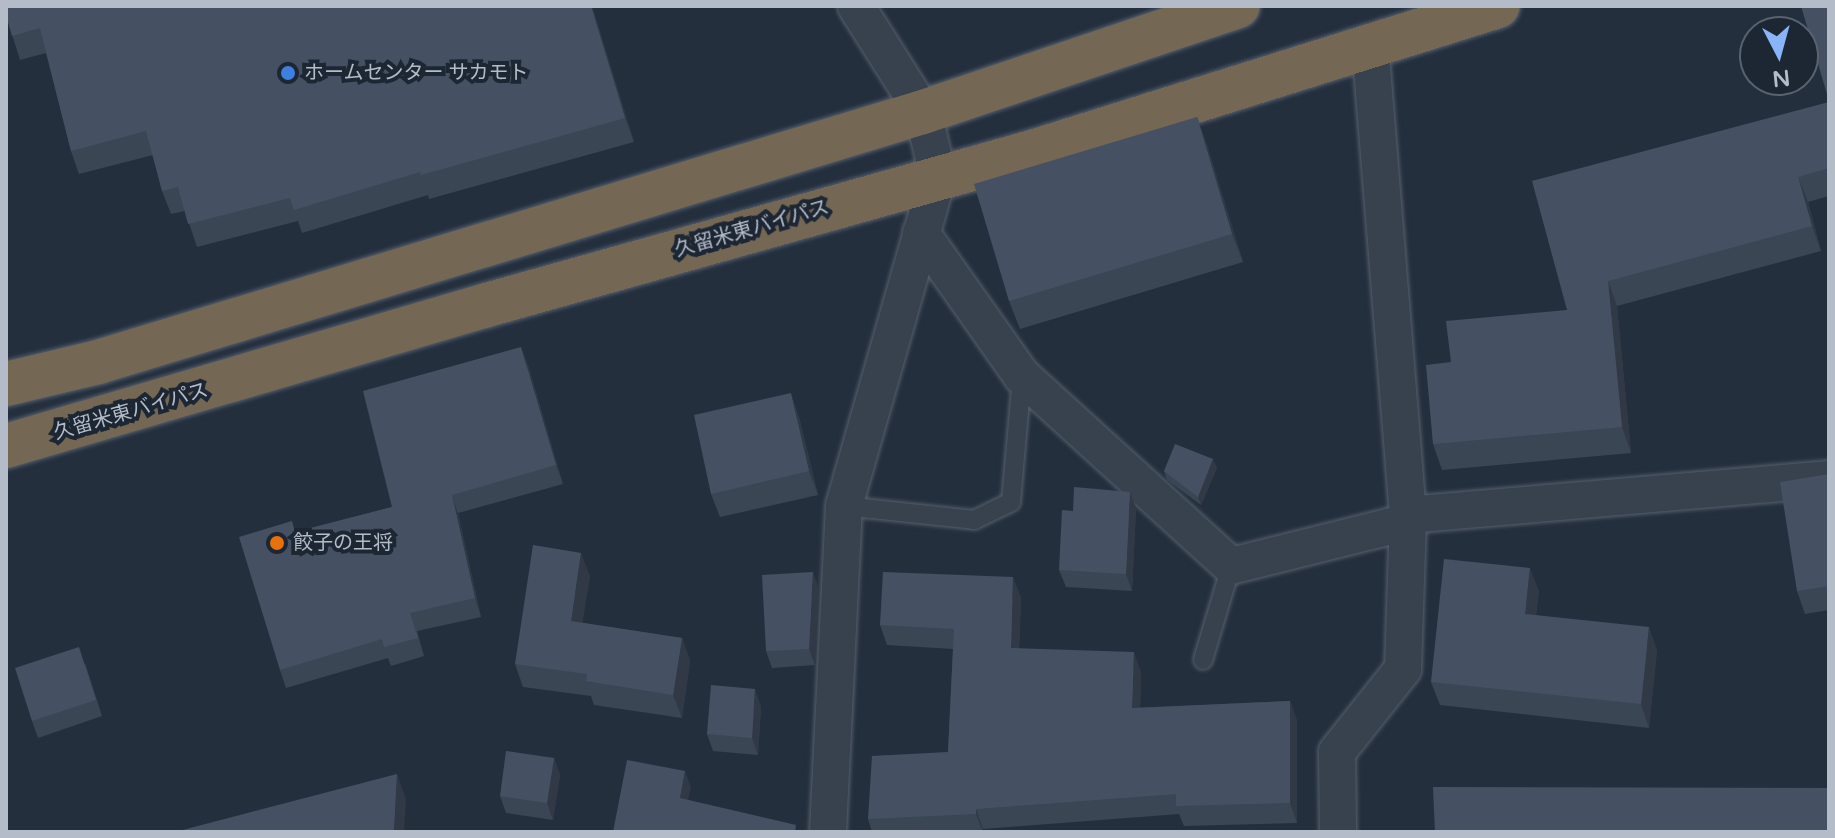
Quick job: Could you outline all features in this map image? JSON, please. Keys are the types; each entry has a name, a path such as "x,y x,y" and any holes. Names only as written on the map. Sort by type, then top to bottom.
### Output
{"highway":[{"path":"6,384 98,362 923,112 1238,6"},
{"name":"久留米東バイパス","path":"6,446 938,176 1029,153 1497,6"}],"street":[{"path":"828,832 844,506 938,176 923,112 856,6"},
{"path":"1338,832 1337,752 1403,669 1408,518 1370,45"},
{"path":"921,233 1022,376 1231,566 1408,518 1829,479"}],"lane":[{"path":"844,506 974,520 1011,502 1022,376"},
{"path":"1203,660 1231,566"}],"building":[{"path":"6,6 591,6 625,118 421,175 420,172 294,210 290,198 188,224 178,187 162,191 146,131 71,151 40,28 12,36"},
{"path":"1801,6 1829,6 1829,101 1819,67 1819,16 1804,16"},
{"path":"1829,102 1829,168 1798,177 1812,226 1608,281 1622,427 1433,444 1426,365 1451,362 1446,321 1567,310 1532,181"},
{"path":"1197,117 1232,234 1009,301 974,184"},
{"path":"521,347 556,465 452,495 475,598 410,613 418,638 384,647 382,639 280,670 239,537 292,521 295,532 392,507 363,391"},
{"path":"791,393 809,471 711,494 694,415"},
{"path":"1175,444 1213,459 1198,497 1164,471"},
{"path":"1829,474 1829,586 1797,591 1780,482"},
{"path":"1074,487 1130,492 1126,574 1059,570 1062,510 1073,511"},
{"path":"533,545 581,553 571,621 682,638 673,695 586,681 587,674 515,664"},
{"path":"1444,559 1530,568 1525,614 1649,627 1641,704 1431,682"},
{"path":"813,572 809,649 766,651 762,575"},
{"path":"883,572 1013,577 1011,648 1134,652 1132,708 1290,701 1290,803 1176,806 1176,794 976,809 976,814 868,819 872,756 948,752 954,629 880,625"},
{"path":"79,647 96,700 32,721 15,668"},
{"path":"711,685 755,689 752,738 707,734"},
{"path":"506,751 554,758 547,803 500,796"},
{"path":"627,760 685,771 680,798 796,825 795,832 613,832"},
{"path":"397,774 394,832 175,832"},
{"path":"1433,787 1829,788 1829,832 1435,832"}],"place":[{"name":"ホームセンター サカモト","path":"288,73"},
{"name":"餃子の王将","path":"277,543"}]}
